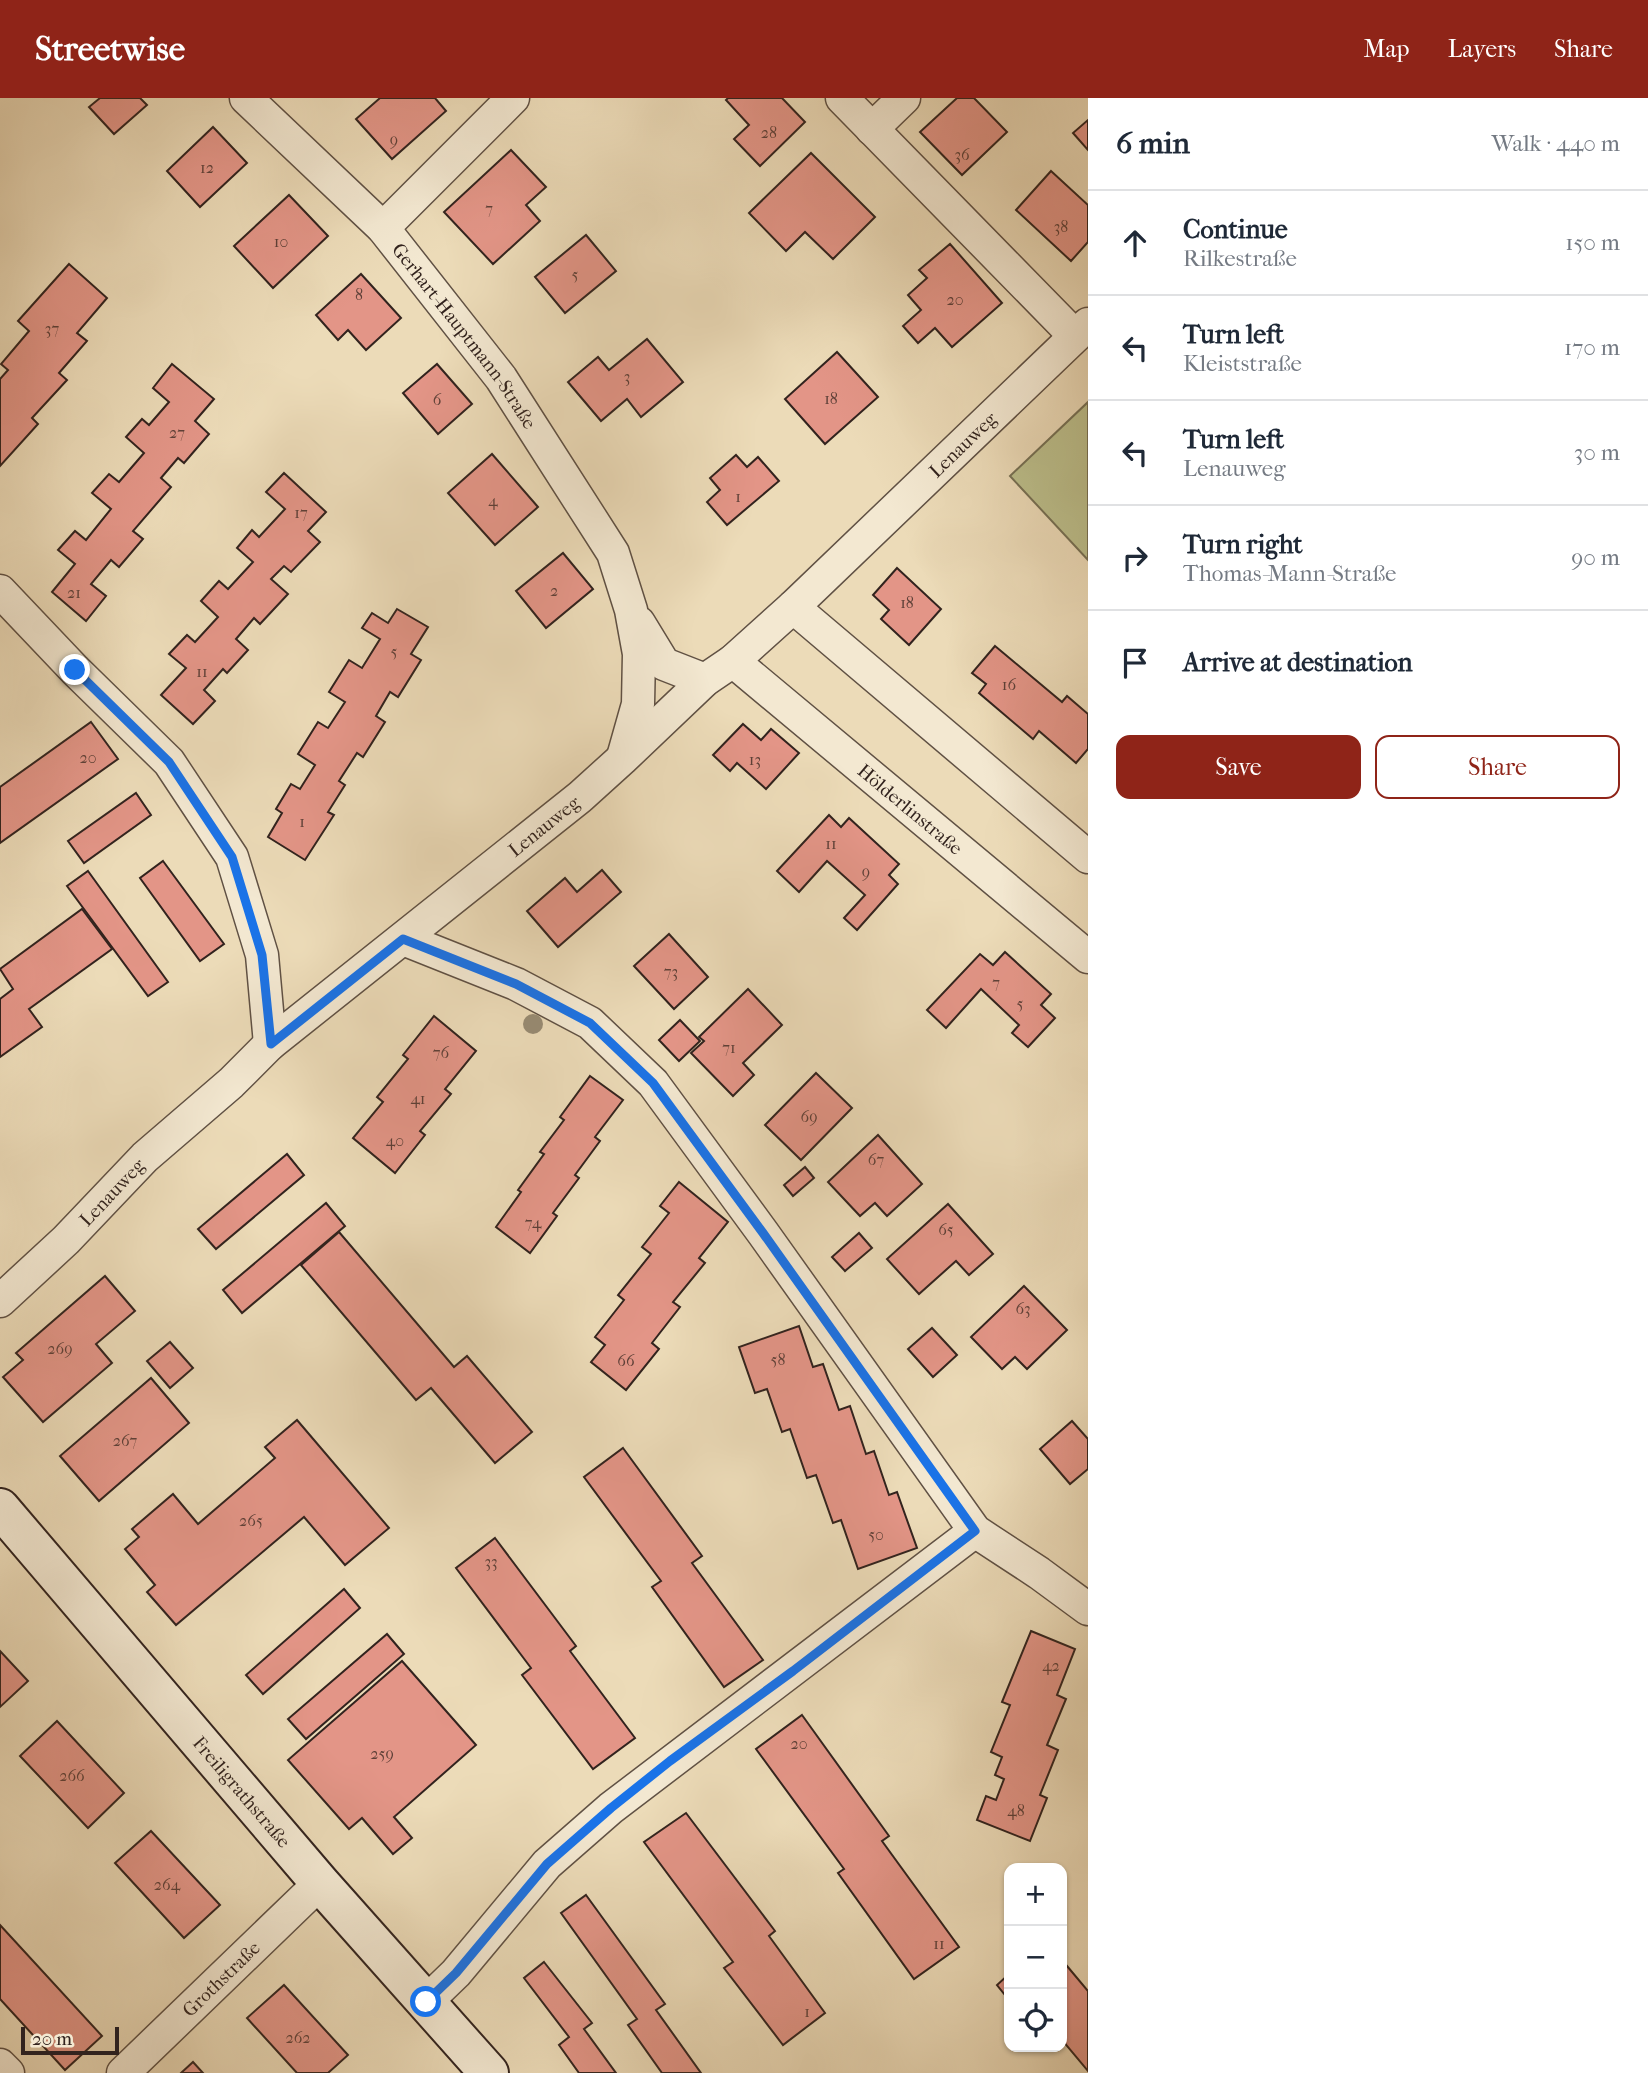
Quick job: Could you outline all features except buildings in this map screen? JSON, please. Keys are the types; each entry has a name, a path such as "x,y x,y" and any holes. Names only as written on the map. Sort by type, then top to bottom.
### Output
{"main road":[{"name":"Freiligrathstraße","path":"0,1508 320,1883 489,2073"}],"street":[{"name":"Gerhart-Hauptmann-Straße","path":"246,98 383,228 501,378 613,553 631,610 639,653 638,704 622,760"},
{"path":"383,228 513,98"},
{"name":"Lenauweg","path":"0,1301 66,1240 145,1157 231,1083 271,1044 622,760 705,680 733,661 793,607 1082,330 842,98"},
{"path":"872,129 904,98"},
{"path":"0,591 75,670 169,762 232,857 262,955 271,1044"},
{"path":"793,607 1088,857"},
{"name":"Gerhart-Hauptmann-Straße","path":"631,610 664,664 705,680"},
{"name":"Hölderlinstraße","path":"733,661 1088,957"},
{"path":"403,939 516,984 590,1023 653,1083 975,1531 1088,1609"},
{"path":"426,2002 456,1973 547,1864 602,1816 670,1761 793,1671 975,1531"},
{"name":"Grothstraße","path":"123,2073 320,1883"},
{"path":"0,2065 8,2073"}],"green space":[{"path":"1088,402 1088,560 1010,476"}],"route":[{"path":"75,670 169,762 232,857 262,955 271,1044 403,939 516,984 590,1023 653,1083 975,1531 611,1808 547,1864 456,1973 426,2002"}]}
